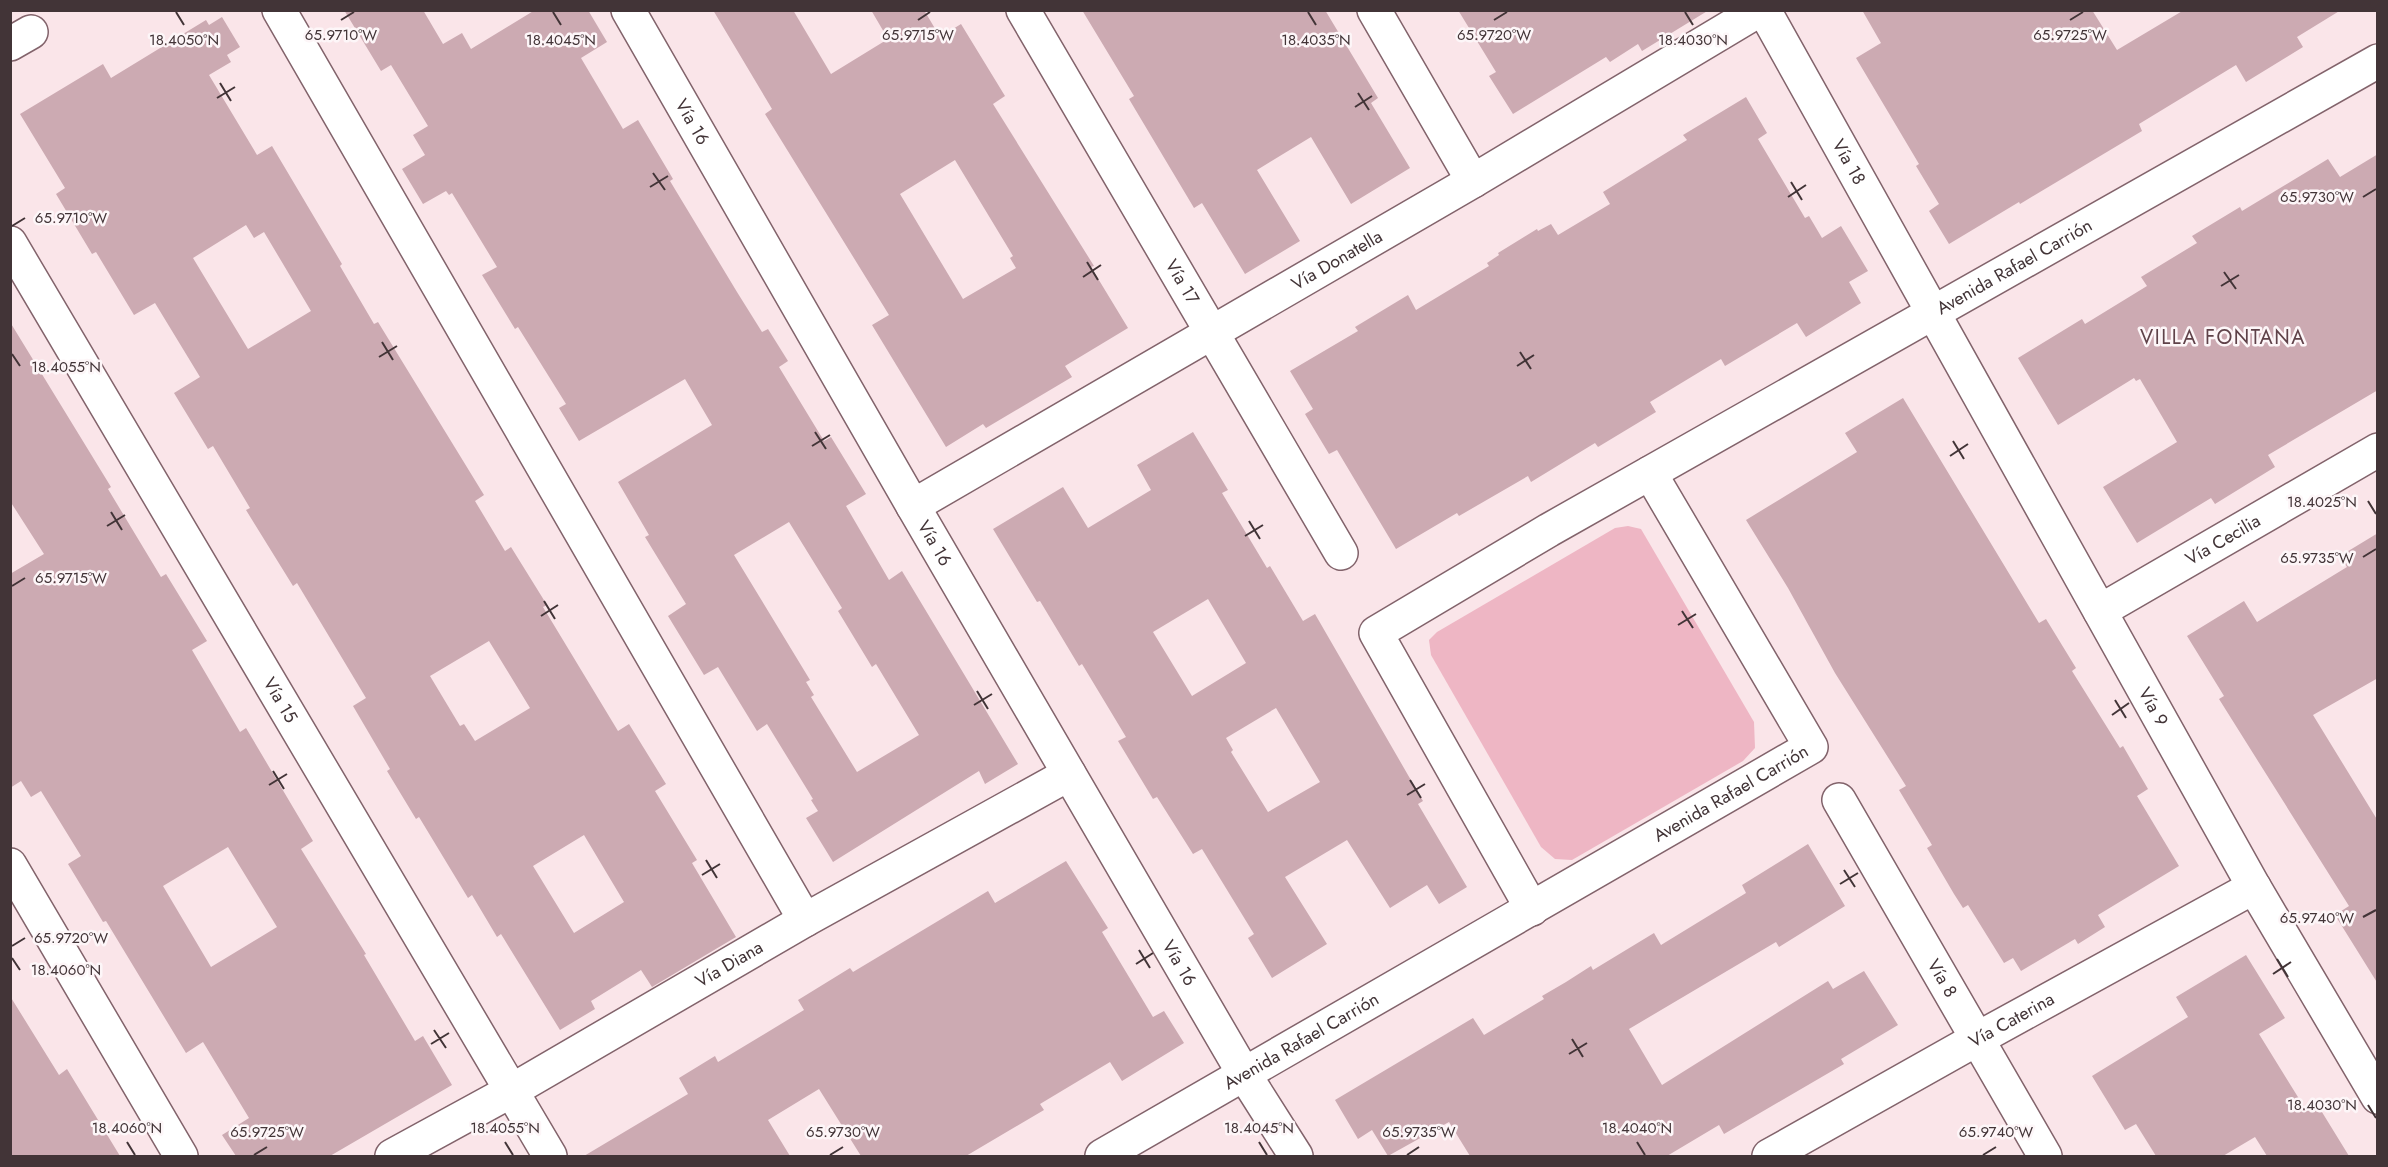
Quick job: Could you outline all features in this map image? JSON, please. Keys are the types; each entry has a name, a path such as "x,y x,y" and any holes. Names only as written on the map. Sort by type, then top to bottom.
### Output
{"street":[{"path":"279,10 805,920"},
{"name":"Vía 16","path":"628,10 1069,774 1244,1074 1296,1156"},
{"name":"Vía 17","path":"1023,10 1341,553"},
{"path":"1374,10 1473,181"},
{"name":"Vía Donatella","path":"913,506 1473,181 1759,10"},
{"name":"Vía 18","path":"1764,10 1932,315"},
{"name":"Avenida Rafael Carrión","path":"1532,909 1376,633 1650,472 1932,315 2378,61"},
{"name":"Vía 15","path":"10,243 550,1156"},
{"name":"Vía 9","path":"1932,315 2254,887 2378,1097"},
{"name":"Vía Cecilia","path":"2100,610 2377,452"},
{"name":"Avenida Rafael Carrión","path":"1102,1156 1811,747 1650,472"},
{"name":"Vía Diana","path":"392,1156 511,1091 805,920 1069,774"},
{"name":"Vía 8","path":"1839,800 2045,1156"},
{"path":"10,865 181,1156"},
{"name":"Vía Caterina","path":"1768,1156 2254,887"}],"shaded area":[{"path":"1628,526 1641,529 1754,722 1755,748 1743,761 1572,860 1555,859 1541,847 1431,655 1429,640 1437,632 1615,528"}],"building":[{"path":"344,10 423,10 443,44 462,33 471,49 535,10 588,10 607,42 581,58 623,129 638,120 673,179 670,181 737,292 762,332 768,329 788,361 779,367 824,441 831,437 866,494 846,506 889,580 902,571 1018,764 985,784 979,771 833,862 806,818 818,811 811,800 813,799 767,724 757,731 718,667 704,675 668,616 686,604 645,537 649,535 618,482 712,425 685,379 579,441 559,408 566,404 518,327 515,329 482,275 497,267 452,193 449,195 446,191 423,204 402,169 425,155 413,135 428,126 391,65 381,71","holes":["789,522 842,608 838,611 872,667 876,664 919,735 857,772 811,697 814,695 806,682 810,680 734,555"]},
{"path":"713,10 793,10 831,74 888,39 871,10 924,10 940,37 961,24 1005,96 993,104 1094,266 1091,267 1128,328 1065,366 1072,377 986,428 983,424 946,447 872,325 889,315 765,114 772,109","holes":["955,160 1013,256 1010,258 1016,268 963,299 900,194"]},
{"path":"1082,10 1325,10 1378,98 1371,103 1410,168 1351,204 1311,137 1257,170 1300,241 1245,274 1202,203 1194,208 1129,99 1134,96"},
{"path":"1458,10 1709,10 1642,51 1638,44 1610,62 1606,57 1513,114 1489,76 1496,72"},
{"path":"1862,10 2092,10 2117,50 2184,10 2341,10 2297,37 2303,47 2246,82 2236,65 2139,124 2142,131 1949,244 1929,211 1939,204 1916,166 1919,164 1856,58 1881,43"},
{"path":"222,17 240,47 227,55 231,62 209,75 257,155 272,146 342,264 340,266 374,324 378,322 484,495 475,501 505,551 511,547 547,605 543,607 618,731 629,724 666,784 655,791 697,860 692,863 736,937 652,987 641,970 591,1001 595,1009 560,1030 501,934 497,937 472,895 468,898 419,817 416,819 387,771 390,769 353,706 366,698 297,583 293,586 246,510 250,508 213,446 208,449 174,393 200,377 155,303 134,315 96,252 92,254 56,194 65,188 20,114 103,64 111,78 206,20 209,25","holes":["246,225 254,238 264,232 311,311 248,349 193,258","489,641 530,708 475,741 464,724 460,726 430,676","584,835 624,902 574,933 533,866"]},
{"path":"1746,97 1767,133 1758,139 1805,218 1809,216 1822,238 1841,226 1868,271 1849,282 1861,303 1806,337 1797,323 1725,366 1721,359 1650,402 1656,412 1598,447 1595,443 1531,482 1528,476 1459,516 1457,513 1396,549 1337,450 1329,454 1305,414 1313,409 1290,371 1358,331 1355,327 1408,295 1416,310 1489,266 1487,263 1499,255 1498,253 1537,229 1538,231 1551,224 1558,235 1610,204 1603,192 1687,140 1683,135"},
{"path":"2378,154 2378,390 2268,455 2275,467 2215,504 2211,498 2137,543 2103,487 2177,442 2140,379 2136,381 2134,378 2058,425 2018,358 2082,319 2085,324 2147,286 2141,277 2197,243 2192,236 2240,207 2242,211 2328,159 2340,177"},
{"path":"10,322 111,487 108,489 161,577 166,574 207,641 192,650 240,732 246,728 313,841 301,849 366,954 364,955 415,1041 423,1036 452,1085 330,1156 236,1156 222,1135 249,1118 203,1042 186,1053 106,921 103,922 68,864 81,856 41,791 31,797 21,781 10,788 10,574 44,554 10,501","holes":["228,847 277,927 211,967 163,886"]},
{"path":"1903,398 2039,623 2046,619 2076,668 2072,671 2120,748 2123,746 2148,789 2137,796 2179,866 2098,915 2105,927 2078,944 2075,939 2021,971 2013,958 2004,963 1968,905 1963,908 1954,894 1927,848 1932,845 1899,790 1906,786 1835,673 1788,588 1746,520 1857,452 1845,433"},
{"path":"1193,432 1228,490 1222,493 1267,568 1270,566 1303,621 1315,614 1423,801 1418,804 1467,887 1439,904 1427,885 1390,908 1347,840 1285,877 1327,944 1272,978 1248,938 1254,934 1202,849 1193,854 1157,797 1153,799 1118,741 1126,737 1082,664 1079,666 1040,601 1037,602 993,529 1063,487 1088,528 1151,490 1137,465","holes":["1208,599 1246,663 1192,696 1153,632","1276,708 1320,782 1268,812 1231,752 1233,750 1226,738"]},
{"path":"2378,533 2378,678 2313,715 2378,821 2378,984 2335,915 2349,906 2219,699 2224,696 2187,636 2244,601 2257,622 2347,567 2340,556"},
{"path":"1808,844 1845,906 1779,947 1776,942 1629,1029 1662,1085 1828,981 1833,989 1864,971 1898,1025 1841,1059 1844,1064 1724,1134 1719,1125 1667,1156 1470,1156 1449,1122 1388,1156 1372,1130 1358,1139 1335,1100 1473,1018 1484,1035 1544,999 1542,996 1591,966 1593,970 1654,933 1661,945 1746,893 1742,885"},
{"path":"1066,861 1108,928 1102,932 1153,1017 1164,1011 1184,1043 1122,1081 1110,1062 1040,1104 1044,1110 966,1156 861,1156 819,1089 768,1120 790,1156 584,1156 688,1094 679,1078 715,1056 718,1062 804,1010 798,1000 850,968 853,972 988,891 995,903"},
{"path":"2246,955 2285,1018 2259,1034 2306,1110 2317,1104 2349,1156 2267,1156 2255,1137 2223,1156 2156,1156 2136,1124 2125,1130 2092,1076 2188,1017 2176,997"},
{"path":"10,996 59,1075 67,1069 120,1156 10,1156"}],"district":[{"name":"VILLA FONTANA","path":"2223,337"}]}
